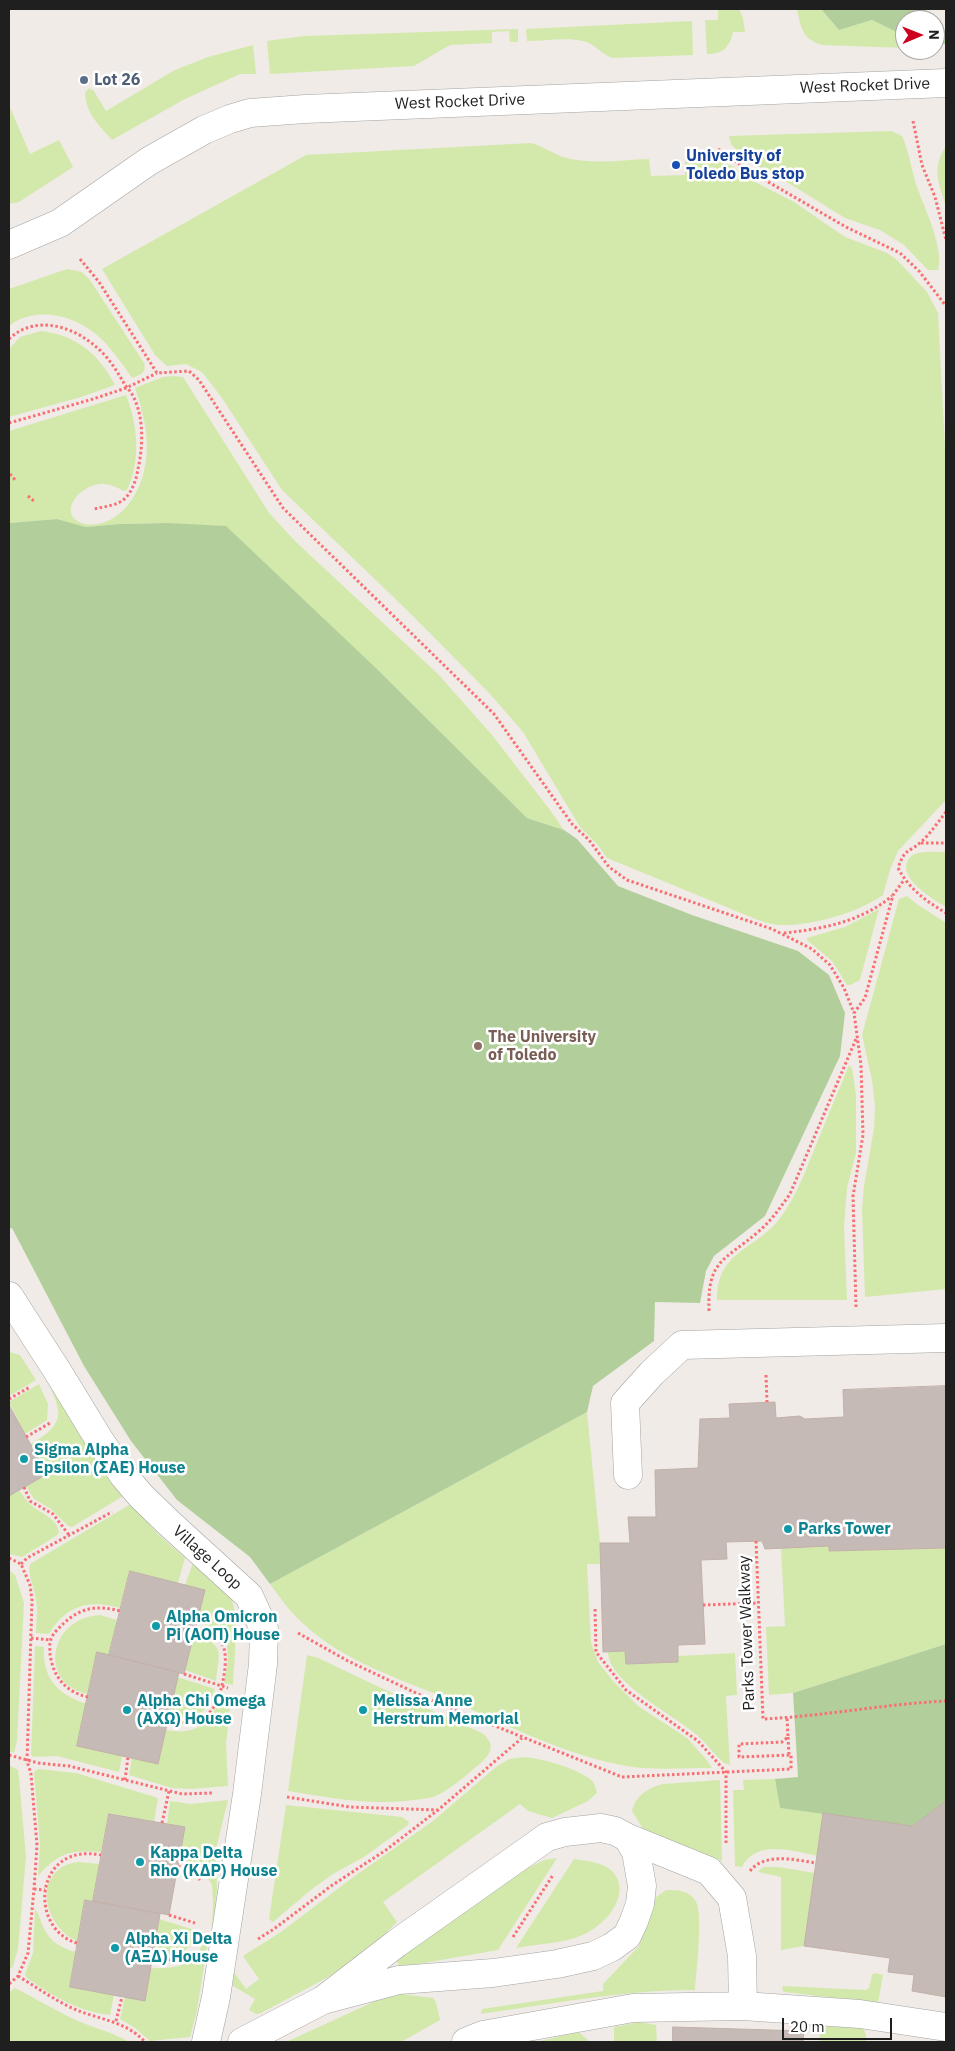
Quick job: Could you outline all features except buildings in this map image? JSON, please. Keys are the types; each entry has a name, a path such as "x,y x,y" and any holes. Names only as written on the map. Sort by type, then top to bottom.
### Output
{"street":[{"name":"West Rocket Drive","path":"9,245 60,223 149,160 204,130 230,119 250,114 305,109 946,83"},
{"name":"Village Loop","path":"9,1296 100,1441 141,1496 249,1596 264,1629 263,1664 247,1794 222,1961 210,2031 206,2042"},
{"path":"628,1474 625,1403 652,1373 682,1345 946,1338"},
{"path":"242,2042 323,2000 397,1943 547,1837 572,1830 601,1828 615,1831 709,1871 729,1895 742,1956 743,2006"},
{"path":"323,2000 399,1980 493,1973 557,1964 593,1956 612,1947 627,1936 634,1921 642,1886 636,1852 628,1838"},
{"path":"466,2042 483,2036 633,2008 743,2006 860,2014 946,2027"}],"path":[{"path":"913,121 922,165 935,197 946,240"},
{"path":"718,149 746,169 846,227 900,253 920,271 946,306"},
{"path":"80,259 99,282 157,373"},
{"path":"9,339 22,329 34,325 69,329 96,346 117,371 134,398 142,435 142,453 137,476 131,491 122,501 94,509"},
{"path":"9,423 53,412 126,388 157,373 189,371 199,380 283,508 494,714 572,824 589,840 609,867 627,880 783,934 812,949 830,965 844,988 854,1013 861,1065 863,1135 853,1196 856,1341"},
{"path":"10,474 16,481"},
{"path":"28,496 34,502"},
{"path":"946,812 920,842 902,856 898,868 904,880 919,896 946,913"},
{"path":"920,842 946,843"},
{"path":"783,934 827,927 843,922 881,905 893,895 904,880"},
{"path":"854,1013 864,998 893,895"},
{"path":"710,1344 708,1294 713,1272 721,1260 757,1233 776,1215 790,1194 856,1039"},
{"path":"24,1487 30,1500 53,1514 69,1536"},
{"path":"21,1564 27,1558 141,1496"},
{"name":"Parks Tower Walkway","path":"756,1541 762,1719 787,1718 893,1704 946,1701"},
{"path":"9,1558 21,1564 30,1585 31,1638 27,1761 31,1774 37,1845 30,1942 24,1966 18,1976 9,1984"},
{"path":"703,1605 758,1602"},
{"path":"88,1697 70,1691 58,1678 51,1660 50,1640 58,1628 80,1610 96,1607 120,1611"},
{"path":"596,1608 596,1652 626,1690 698,1741 726,1772 729,1895"},
{"path":"295,1630 324,1648 386,1680 522,1738 622,1777 792,1769 791,1755 789,1755 787,1718"},
{"path":"168,1718 186,1723 197,1722 208,1714 216,1704 226,1659 222,1643 209,1634 194,1631"},
{"path":"31,1638 50,1640"},
{"path":"184,1674 258,1696"},
{"path":"788,1737 782,1742 739,1744 740,1757 789,1755"},
{"path":"222,1961 274,1930 331,1886 386,1850 438,1810 522,1738"},
{"path":"9,1755 27,1761 69,1766 168,1791 195,1795 216,1793"},
{"path":"125,1780 128,1757"},
{"path":"162,1823 168,1791"},
{"path":"287,1797 350,1807 438,1810"},
{"path":"77,1943 67,1940 54,1926 47,1911 46,1881 52,1871 64,1859 76,1854 101,1855"},
{"path":"729,1895 755,1865 773,1859 792,1859 816,1863"},
{"path":"511,1940 553,1874"},
{"path":"34,1889 45,1890"},
{"path":"18,1976 70,2007 116,2021 134,2032 145,2042"},
{"path":"116,2021 122,1996"}],"green space":[{"path":"718,9 739,9 743,18 745,32 733,32 730,42 725,49 717,53 707,54 705,20 718,20"},
{"path":"797,9 821,9 839,30 872,20 895,31 895,48 822,45 815,43 806,36"},
{"path":"821,9 926,10 895,10 895,31 872,20 839,30"},
{"path":"692,21 693,55 613,58 583,41 563,39 527,41 526,29"},
{"path":"518,29 518,42 510,42 509,31 492,32 492,43 450,45 414,66 270,74 267,41 304,36"},
{"path":"253,45 256,74 240,74 185,99 112,140 94,119 88,107 85,93 89,88 94,91 106,111 173,71 208,57"},
{"path":"9,105 30,154 59,140 73,167 19,202 9,204"},
{"path":"891,131 902,136 916,184 936,239 939,261 938,270 928,270 904,245 880,230 845,218 774,174 747,161 731,144 729,136"},
{"path":"531,143 563,157 584,161 649,159 651,176 685,175 685,158 707,158 732,166 751,180 794,202 845,237 887,253 897,260 927,292 938,313 946,465 946,797 945,801 898,851 883,895 847,913 820,921 793,925 772,924 607,858 597,844 580,827 523,732 490,694 412,615 282,490 222,398 202,372 186,364 167,366 155,355 102,269 306,155"},
{"path":"946,146 946,206 939,183 938,169 941,154"},
{"path":"67,269 82,272 90,280 144,363 145,369 140,375 132,378 102,339 89,329 70,319 59,316 38,315 18,320 9,326 9,289"},
{"path":"41,331 65,337 85,348 102,364 115,385 81,397 9,417 9,349 20,337"},
{"path":"163,377 183,377 269,513 297,543 438,674 492,735 564,830 527,818 379,671 167,523 86,527 57,519 9,523 9,431 126,395 133,418 136,443 134,467 127,490 123,491 105,484 94,485 77,496 71,506 73,517 80,523 96,524 106,522 116,517 131,501 137,491 144,471 147,450 146,429 135,388"},
{"path":"57,519 86,527 167,523 226,526 379,671 527,818 564,830 577,839 618,886 692,915 798,951 829,975 845,1013 840,1056 765,1216 714,1256 706,1271 700,1303 655,1302 654,1341 593,1386 587,1412 270,1584 250,1557 177,1500 131,1441 84,1366 12,1228 9,1229 9,523"},
{"path":"946,852 946,907 919,889 908,876 906,869 908,860 914,854"},
{"path":"907,896 946,923 946,1289 865,1297 862,1210 874,1128 875,1107 872,1080 862,1035 899,899"},
{"path":"879,909 860,980 847,985 832,961 807,938 845,927"},
{"path":"849,1065 852,1068 856,1095 856,1153 847,1188 844,1227 847,1300 717,1300 719,1284 729,1262 767,1232 777,1222 790,1203 805,1172"},
{"path":"9,1352 20,1355 36,1380 9,1396"},
{"path":"47,1381 125,1495 72,1527 68,1526 51,1509 34,1499 26,1486 47,1474 31,1444 50,1430 58,1418 56,1402"},
{"path":"39,1384 48,1404 47,1420 25,1434 9,1402"},
{"path":"587,1412 601,1564 587,1564 591,1642 598,1662 613,1681 638,1706 687,1738 712,1768 662,1769 632,1767 585,1756 538,1739 374,1669 338,1650 302,1622 287,1607 270,1584"},
{"path":"19,1490 32,1506 56,1524 59,1533 22,1557 9,1554 9,1496"},
{"path":"131,1504 158,1534 185,1558 178,1583 130,1571 120,1608 98,1604 79,1607 63,1616 49,1634 36,1633 37,1604 29,1568 30,1564"},
{"path":"829,1546 829,1551 946,1548 946,1644 793,1693 769,1695 766,1627 785,1626 781,1547"},
{"path":"193,1563 230,1594 236,1626 233,1685 224,1683 228,1660 226,1644 217,1632 197,1621 185,1585"},
{"path":"9,1570 15,1575 24,1603 17,1741 14,1753 9,1751"},
{"path":"100,1615 117,1620 109,1655 97,1653 88,1694 72,1688 61,1678 56,1665 56,1652 60,1639 69,1627 83,1619"},
{"path":"194,1635 204,1638 216,1646 219,1657 216,1681 185,1670"},
{"path":"946,1644 946,1801 912,1826 780,1808 775,1779 798,1777 793,1693"},
{"path":"35,1646 44,1647 46,1668 54,1684 68,1696 87,1704 77,1745 122,1756 119,1772 57,1756 33,1757 31,1755"},
{"path":"625,1651 626,1664 678,1662 678,1656 735,1653 737,1695 726,1696 730,1765 724,1763 697,1735 644,1698 619,1675 611,1663 608,1652"},
{"path":"307,1655 318,1658 482,1733 490,1743 489,1753 483,1761 452,1787 428,1798 397,1802 366,1802 288,1791"},
{"path":"177,1677 215,1689 208,1705 199,1714 186,1717 168,1716"},
{"path":"220,1695 231,1699 226,1744 228,1786 191,1789 172,1788 129,1775 132,1758 158,1764 166,1730 186,1731 202,1725 213,1713"},
{"path":"526,1757 551,1762 588,1777 593,1782 597,1793 588,1801 552,1818 528,1811 520,1804 383,1902 397,1922 381,1938 332,1975 261,2013 256,2014 249,2010 255,1999 233,1986 230,1967 246,1989 259,1979 243,1956 281,1932 352,1878 433,1821 496,1767 509,1759"},
{"path":"9,1765 18,1770 26,1857 18,1949 13,1966 9,1971"},
{"path":"38,1769 76,1773 158,1798 154,1822 109,1814 101,1852 73,1852 66,1854 52,1862 38,1876 40,1845 34,1772"},
{"path":"775,1779 780,1808 823,1813 817,1856 786,1850 766,1850 748,1858 742,1867 735,1866 733,1790 744,1790 743,1780"},
{"path":"720,1780 722,1861 643,1829 632,1811 636,1801 643,1793 658,1785"},
{"path":"228,1800 216,1849 217,1889 214,1925 212,1924 212,1885 201,1867 179,1860 185,1827 167,1824 170,1801 191,1804"},
{"path":"286,1805 402,1817 409,1822 408,1825 364,1857 333,1874 312,1889 273,1922 269,1919"},
{"path":"557,1858 498,1950 401,1967 398,1964 396,1958 526,1869 544,1860"},
{"path":"574,1859 600,1864 613,1872 618,1881 620,1891 613,1910 598,1926 580,1936 516,1948"},
{"path":"78,1862 100,1864 93,1901 85,1900 78,1941 69,1937 54,1921 47,1900 47,1889 50,1879 57,1871 62,1867"},
{"path":"763,1867 779,1867 815,1873 804,1946 781,1950 781,1877 758,1872"},
{"path":"666,1890 686,1892 695,1900 698,1906 698,1957 695,1990 615,1995 481,2014 482,2009 603,1991 603,1984 639,1946 655,1898"},
{"path":"35,1909 46,1933 53,1941 66,1949 76,1952 70,1987 114,1995 110,2015 77,2007 46,1991 27,1978 25,1974 33,1953"},
{"path":"159,1919 198,1931 195,1941 180,1955 153,1954"},
{"path":"207,1934 209,1935 197,2010 190,2037 150,2041 135,2028 120,2019 125,1997 150,1968 179,1966 186,1963 198,1953"},
{"path":"874,1973 883,1975 878,2003 784,1992 782,1989 783,1986 866,1990 869,1988"},
{"path":"15,1988 70,2017 129,2042 9,2042 9,1992"},
{"path":"393,1993 433,1998 436,2002 440,2020 401,2042 286,2042"},
{"path":"639,2022 656,2025 657,2042 614,2042 614,2027"},
{"path":"829,2024 863,2027 866,2042 819,2042 820,2034"},
{"path":"580,2033 590,2042 536,2042"}],"place":[{"name":"Lot 26","path":"84,80"},
{"name":"University of Toledo Bus stop","path":"676,165"},
{"name":"The University of Toledo","path":"478,1046"},
{"name":"Sigma Alpha Epsilon (ΣΑΕ) House","path":"24,1459"},
{"name":"Parks Tower","path":"788,1529"},
{"name":"Alpha Omicron Pi (ΑΟΠ) House","path":"156,1626"},
{"name":"Alpha Chi Omega (ΑΧΩ) House","path":"127,1710"},
{"name":"Melissa Anne Herstrum Memorial","path":"363,1710"},
{"name":"Kappa Delta Rho (ΚΔΡ) House","path":"140,1862"},
{"name":"Alpha Xi Delta (ΑΞΔ) House","path":"115,1948"}]}
